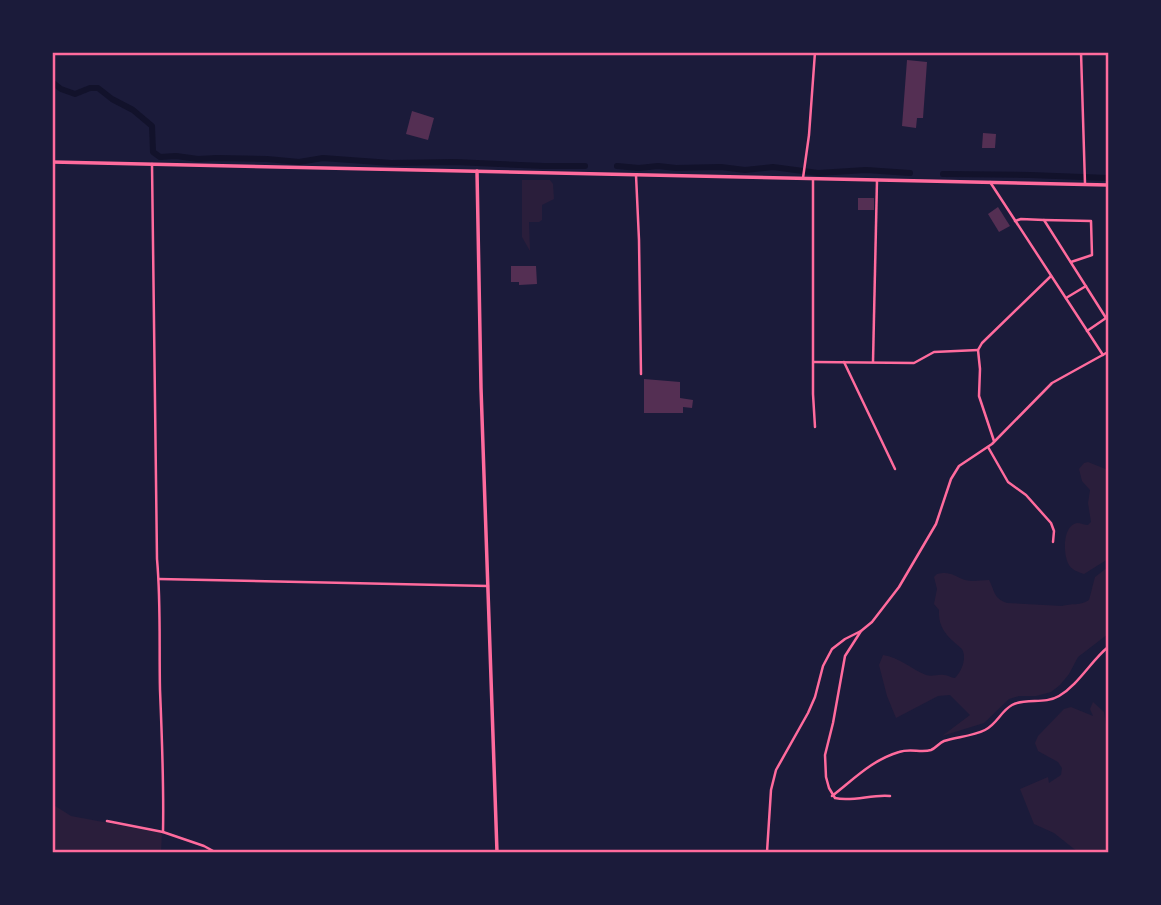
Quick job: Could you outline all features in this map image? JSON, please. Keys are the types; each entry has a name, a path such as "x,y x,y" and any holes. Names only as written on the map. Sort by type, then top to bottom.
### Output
{"main road":[{"path":"52,162 1084,182 1108,185"},
{"path":"477,171 481,388 497,852"}],"street":[{"path":"804,176 815,52"},
{"path":"1081,52 1084,182"},
{"path":"152,164 163,832"},
{"path":"636,175 641,374"},
{"path":"813,178 815,427"},
{"path":"873,362 877,180"},
{"path":"990,182 1104,355"},
{"path":"1044,220 1106,318 1087,331"},
{"path":"1015,221 1091,220 1092,255 1071,262"},
{"path":"994,441 979,396 978,350 1051,276"},
{"path":"1066,298 1086,285"},
{"path":"814,362 914,363 934,352 978,350"},
{"path":"767,852 771,790 776,770 808,713 832,649 872,622 894,594 931,533 955,472 965,461 988,447 1052,383 1108,352"},
{"path":"844,362 895,469"},
{"path":"988,447 1008,482 1026,495 1051,523 1054,542"},
{"path":"159,579 488,586"},
{"path":"861,631 845,656 825,755 826,777 832,796 840,800 890,796"},
{"path":"832,796 876,761 912,749 931,750 946,740 988,729 1011,705 1056,698 1108,647"},
{"path":"107,821 163,832 215,852"}],"shaded area":[{"path":"522,180 550,180 553,184 554,199 542,205 542,220 529,222 530,251 522,237"},
{"path":"1088,462 1108,470 1108,559 1084,574 1073,570 1069,565 1065,541 1072,525 1088,525 1091,522 1088,503 1090,490 1082,481 1079,469"},
{"path":"1108,567 1108,634 1078,657 1069,674 1051,692 1009,699 984,723 942,736 970,715 950,695 938,696 896,718 879,665 883,655 929,676 945,675 955,678 963,664 962,649 945,632 940,622 939,610 934,604 937,589 934,577 937,574 949,574 968,581 989,580 997,596 1007,603 1062,606 1089,600 1095,577"},
{"path":"1093,702 1104,712 1108,736 1108,852 1078,852 1054,833 1034,824 1020,789 1048,777 1049,783 1061,775 1062,768 1058,762 1038,751 1035,743 1038,736 1064,709 1071,707 1093,716 1090,709"},
{"path":"52,804 71,816 162,833 161,852 53,852"}],"building":[{"path":"907,60 927,62 923,118 917,118 916,128 902,126"},
{"path":"412,111 434,118 428,140 406,134"},
{"path":"983,133 996,134 995,148 982,148"},
{"path":"858,198 874,198 874,210 858,210"},
{"path":"998,207 1010,226 999,232 988,214"},
{"path":"511,266 536,266 537,284 519,285 519,282 511,282"},
{"path":"644,379 680,382 680,398 693,400 692,408 683,407 683,413 644,413"}],"waterway":[{"path":"52,82 75,94 98,88 133,110 152,126 153,152 160,157 299,162 323,158 391,163 585,166"},
{"path":"617,166 721,167 745,170 773,167 818,173 866,170 910,173"},
{"path":"943,174 1108,178"}]}
